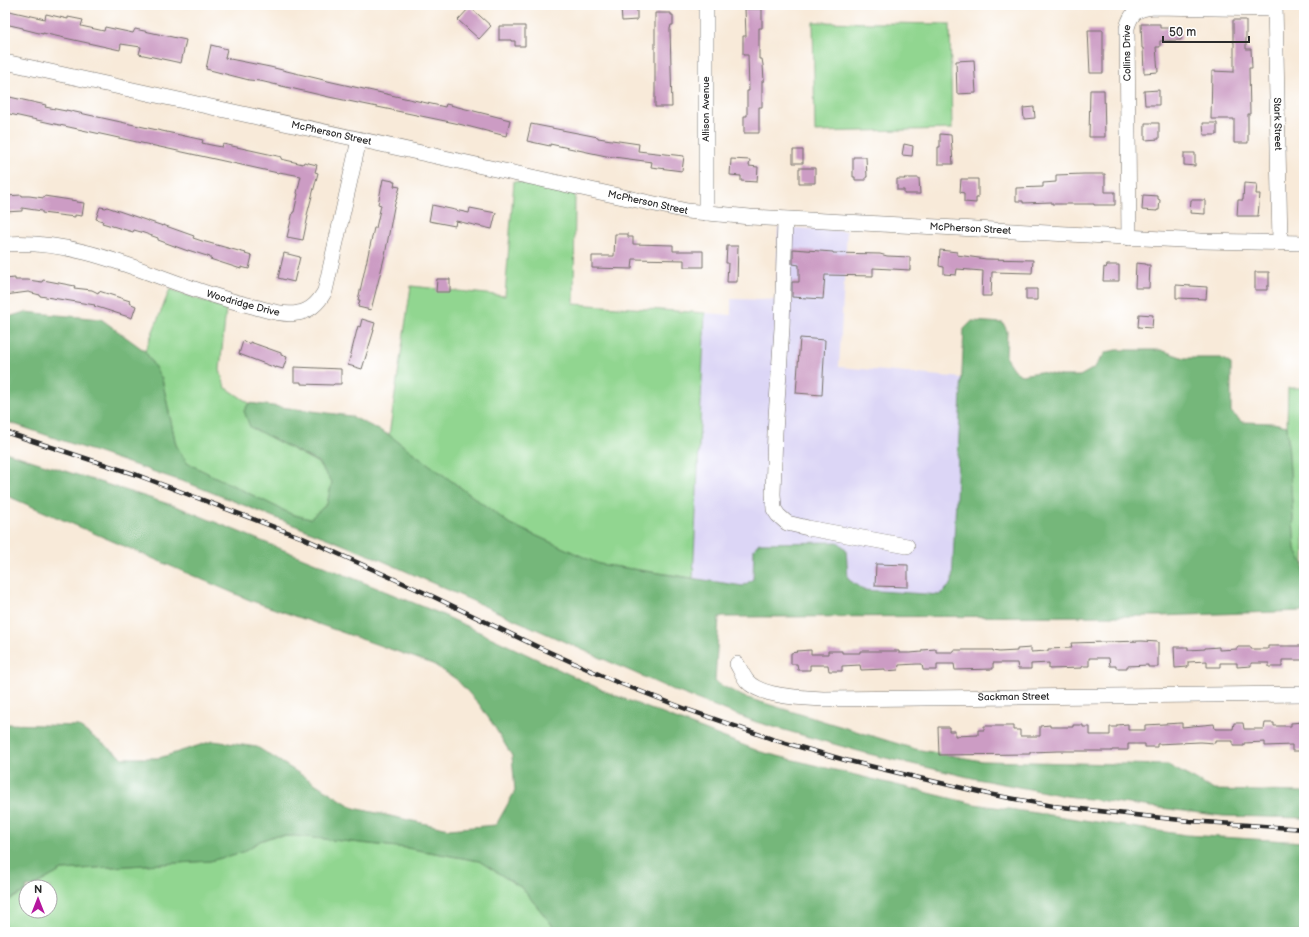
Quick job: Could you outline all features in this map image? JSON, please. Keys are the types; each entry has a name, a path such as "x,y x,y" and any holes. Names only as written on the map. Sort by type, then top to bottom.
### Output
{"street":[{"name":"Allison Avenue","path":"706,5 706,213"},
{"name":"Collins Drive","path":"1129,238 1127,28 1129,19 1136,11 1143,8 1153,7 1276,7"},
{"name":"Stark Street","path":"1276,7 1280,242"},
{"name":"McPherson Street","path":"5,62 669,207 706,213 785,220 1129,238 1304,243"},
{"name":"Woodridge Drive","path":"5,244 39,244 89,252 227,300 286,314 299,313 312,308 320,300 325,291 359,140"},
{"path":"785,220 782,328 775,432 774,509 787,523 907,546"},
{"name":"Sackman Street","path":"737,664 747,681 754,686 773,694 801,698 1304,694"}],"shaded area":[{"path":"778,227 847,231 839,367 963,378 952,584 940,595 863,590 848,579 846,549 754,549 753,580 743,586 693,578 705,313 731,315 731,299 776,300"}],"green space":[{"path":"813,22 950,24 952,129 815,132"},
{"path":"514,181 575,194 574,304 705,313 693,578 599,564 510,524 389,435 411,286 505,296"},
{"path":"170,289 226,309 220,370 225,387 249,403 244,411 251,427 318,463 332,482 327,504 310,519 291,514 187,463 176,445 162,379 145,351"},
{"path":"25,312 101,319 145,351 162,379 176,445 187,463 291,514 310,519 327,504 332,482 318,462 250,427 244,411 249,403 351,416 389,435 510,524 599,564 743,586 753,579 754,549 759,543 838,542 846,549 848,579 863,590 940,595 952,583 964,329 972,321 1003,323 1007,331 1006,358 1013,369 1021,375 1040,372 1060,376 1080,376 1094,368 1106,352 1117,350 1161,350 1184,358 1221,358 1231,364 1231,412 1242,422 1273,423 1287,426 1295,549 1304,565 1304,611 1159,616 719,617 715,682 744,697 915,749 982,761 1168,765 1214,790 1304,792 1304,818 1223,816 1066,796 977,779 869,754 756,722 673,690 374,557 193,485 5,421 5,318"},
{"path":"1288,388 1304,388 1304,565 1295,549 1287,426"},
{"path":"5,452 178,507 441,614 609,693 761,752 974,804 1186,835 1304,842 1304,932 558,932 522,888 479,861 407,848 296,836 274,836 260,841 243,852 210,861 62,870 46,879 18,879 18,895 11,899 5,905 5,723 78,726 123,758 159,758 213,741 257,747 354,808 449,829 496,825 515,791 512,756 494,726 479,704 456,679 433,664 252,601 5,495"},
{"path":"274,836 296,836 407,848 479,861 522,888 558,932 5,932 5,905 11,899 18,895 18,919 58,919 58,879 46,879 62,870 210,861 243,852 260,841"}],"building":[{"path":"470,7 491,26 479,39 458,20"},
{"path":"637,7 637,20 622,21 621,8"},
{"path":"745,9 762,9 762,28 759,28 759,59 762,59 764,81 762,81 762,107 759,107 759,133 744,133 744,116 747,116 747,91 749,91 748,55 743,55 743,36 746,36"},
{"path":"5,10 45,19 46,14 68,19 68,17 83,20 81,26 104,31 105,27 133,33 135,29 186,40 181,63 139,54 141,47 121,44 120,50 43,34 5,24"},
{"path":"655,13 671,13 671,15 673,15 673,25 671,25 670,29 672,107 655,107"},
{"path":"1233,20 1246,20 1246,49 1251,49 1252,68 1249,68 1250,114 1248,114 1248,143 1234,143 1234,119 1211,119 1212,71 1234,72"},
{"path":"1141,24 1160,24 1160,28 1181,28 1181,40 1160,41 1160,47 1156,47 1158,72 1144,73"},
{"path":"499,26 525,26 525,46 515,46 515,41 511,40 499,40"},
{"path":"1088,30 1103,30 1103,73 1090,73"},
{"path":"211,45 227,49 225,58 445,107 446,104 510,120 506,136 455,123 260,81 249,80 206,69"},
{"path":"974,60 976,93 957,94 956,61"},
{"path":"1090,90 1104,90 1105,137 1089,137"},
{"path":"1159,90 1159,105 1145,105 1144,91"},
{"path":"5,96 46,105 45,107 66,110 203,140 202,143 211,145 222,147 223,144 282,157 281,159 303,164 304,162 317,165 315,172 318,173 307,215 303,240 287,237 294,212 301,176 278,173 5,113"},
{"path":"1034,107 1035,118 1024,119 1023,108"},
{"path":"1145,123 1159,123 1159,139 1145,140"},
{"path":"1203,123 1217,123 1217,135 1204,135"},
{"path":"531,124 598,138 639,144 638,151 684,156 682,171 651,167 652,162 606,156 550,144 550,146 527,141"},
{"path":"940,134 951,135 953,164 938,164"},
{"path":"904,144 913,146 912,156 902,155"},
{"path":"793,150 803,150 803,163 793,163"},
{"path":"1184,153 1195,153 1195,166 1184,165"},
{"path":"853,157 866,157 866,180 855,180 855,177 853,177"},
{"path":"731,159 750,160 749,166 758,167 757,182 741,181 741,176 730,175"},
{"path":"799,168 815,168 815,183 799,183"},
{"path":"1105,174 1105,192 1115,192 1115,205 1052,204 1052,202 1023,203 1023,201 1016,201 1016,188 1043,187 1043,183 1056,182 1056,175"},
{"path":"904,178 919,178 920,194 904,194 904,190 897,190 897,179 905,179"},
{"path":"383,179 393,181 395,182 394,186 400,187 394,207 385,255 371,310 358,307 360,300 358,300 374,228 376,228 381,205 378,204"},
{"path":"961,179 978,179 978,198 976,198 976,203 964,202 964,193 960,192"},
{"path":"1244,183 1257,184 1256,194 1260,194 1258,216 1237,216 1238,200 1243,200"},
{"path":"22,195 44,198 44,196 84,203 82,216 75,215 75,217 42,213 42,211 22,208 22,211 5,212 5,196"},
{"path":"1143,195 1158,196 1158,199 1160,200 1159,210 1142,210"},
{"path":"1191,200 1205,200 1205,214 1190,213"},
{"path":"432,205 469,213 470,208 496,213 492,229 456,221 455,226 429,221"},
{"path":"100,207 107,207 194,236 193,238 202,241 246,253 245,254 252,256 249,269 241,267 241,269 210,259 210,257 188,251 141,232 134,230 133,232 102,223 103,221 96,219"},
{"path":"615,234 628,234 628,237 633,237 633,244 673,245 673,251 703,251 703,267 684,267 684,260 633,259 632,269 592,268 592,256 614,256"},
{"path":"727,246 738,246 737,282 727,282"},
{"path":"793,249 833,253 880,254 887,256 910,257 910,270 873,268 873,276 825,275 823,299 792,297 792,282 799,282 799,265 793,264"},
{"path":"940,250 957,252 957,255 986,259 1033,260 1032,273 992,272 991,296 982,296 983,271 957,269 956,275 944,274 944,267 939,266"},
{"path":"284,253 300,257 294,282 278,278"},
{"path":"1136,263 1150,265 1149,288 1135,288"},
{"path":"1107,265 1119,265 1119,281 1103,281 1104,267 1106,268"},
{"path":"1255,272 1269,272 1269,286 1267,286 1267,290 1255,290"},
{"path":"15,278 15,280 42,282 43,280 75,286 74,288 92,290 98,293 99,291 130,301 129,303 136,306 132,318 94,306 95,305 40,296 28,292 5,295 5,279"},
{"path":"437,279 450,279 450,292 436,292"},
{"path":"1176,285 1207,287 1206,299 1176,298"},
{"path":"1026,289 1037,289 1037,300 1026,300"},
{"path":"1139,314 1153,315 1152,328 1138,327"},
{"path":"362,319 375,323 362,369 348,365 358,326 360,327"},
{"path":"800,338 825,340 822,395 796,393"},
{"path":"243,341 281,353 281,355 287,357 283,369 276,368 239,354"},
{"path":"294,367 341,369 341,384 301,384 301,382 294,382"},
{"path":"876,564 908,565 908,587 875,586"},
{"path":"1158,642 1158,667 1148,667 1148,665 1116,668 1116,666 1110,666 1109,658 1089,658 1089,666 1082,666 1082,668 1049,669 1049,663 1031,664 1031,669 1018,669 1017,663 993,663 993,669 955,670 954,664 937,664 937,670 923,670 922,664 917,664 899,665 898,670 861,670 860,665 842,666 842,671 829,671 828,665 810,665 810,670 798,670 797,664 791,664 791,653 797,652 796,651 811,650 811,654 828,654 828,651 860,653 860,651 899,651 899,653 910,653 936,649 936,652 954,652 954,650 993,650 999,652 1017,651 1017,649 1031,648 1031,652 1048,651 1048,649 1072,648 1071,643"},
{"path":"1268,646 1304,646 1304,660 1282,660 1282,667 1269,667 1269,663 1251,663 1251,666 1237,667 1237,663 1220,663 1220,667 1207,667 1207,661 1188,662 1188,667 1175,668 1174,647 1188,647 1188,650 1219,647 1219,650 1237,649 1237,647 1268,649"},
{"path":"1302,722 1302,726 1304,726 1304,751 1292,751 1292,745 1265,746 1265,742 1244,743 1244,746 1233,746 1233,741 1215,741 1215,743 1200,742 1157,744 1157,747 1145,747 1145,744 1128,744 1128,750 1112,751 1058,751 1030,752 1030,754 939,755 938,727 949,727 949,731 955,731 955,736 978,735 978,730 984,730 984,726 1014,726 1014,730 1020,730 1020,736 1040,736 1040,726 1050,725 1050,727 1073,727 1073,725 1083,725 1083,727 1090,727 1090,735 1110,735 1110,727 1128,724 1128,730 1145,730 1145,725 1182,723 1182,727 1214,724 1215,729 1233,729 1234,723 1243,723 1244,729 1264,729 1265,723 1274,723 1274,726 1291,726 1291,723"}],"railway":[{"path":"5,432 137,475 303,538 614,681 686,709 775,740 845,760 915,777 988,794 1053,806 1190,821 1304,829"}]}
